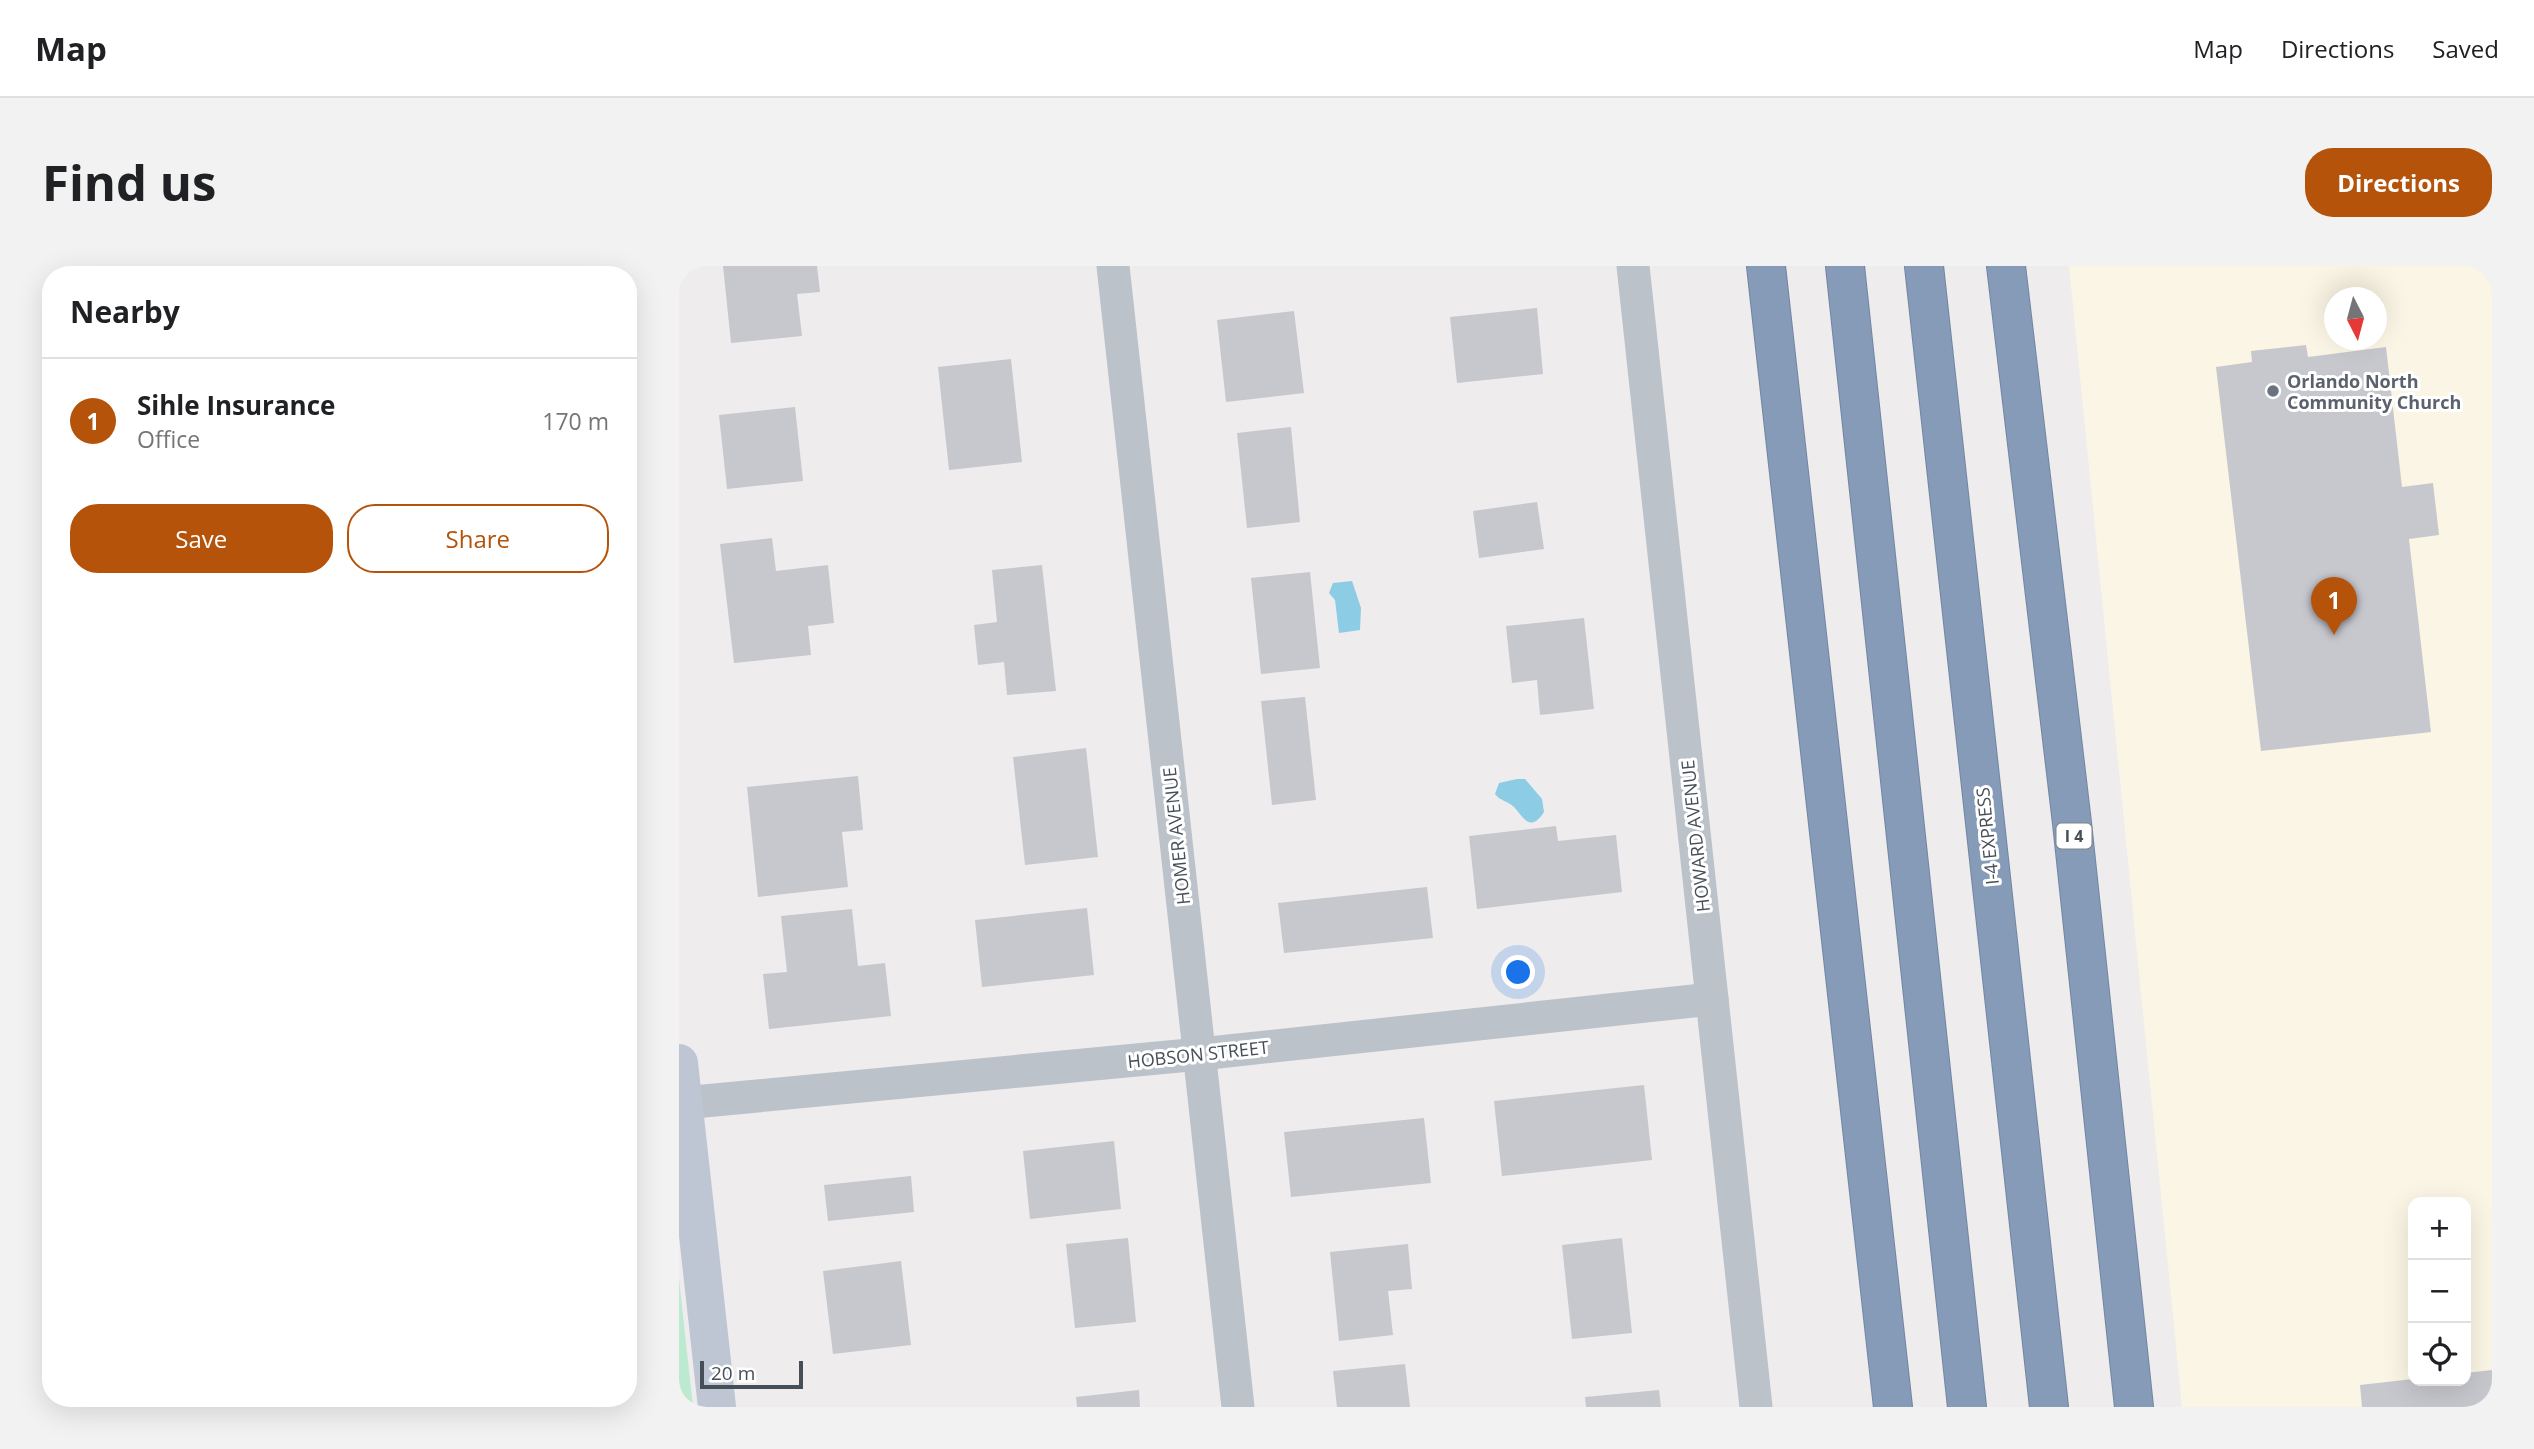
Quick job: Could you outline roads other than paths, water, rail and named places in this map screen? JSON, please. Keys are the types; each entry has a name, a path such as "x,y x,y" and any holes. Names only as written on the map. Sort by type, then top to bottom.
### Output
{"highway":[{"path":"1766,266 1893,1407"},
{"path":"1845,266 1967,1407"},
{"name":"I-4 EXPRESS","path":"1924,266 2049,1407"},
{"name":"I 4","path":"2006,266 2074,837 2134,1407"}],"street":[{"name":"HOMER AVENUE","path":"1112,266 1238,1407"},
{"name":"HOWARD AVENUE","path":"1633,266 1756,1407"},
{"name":"HOBSON STREET","path":"683,1103 1200,1054 1712,999"},
{"path":"679,1063 717,1407"}],"water":[{"path":"1352,581 1361,608 1360,630 1339,633 1335,600 1329,593 1333,583"},
{"path":"1525,779 1542,799 1544,812 1535,822 1527,822 1512,805 1495,794 1499,783"}],"place":[{"name":"Orlando North Community Church","path":"2273,391"},
{"name":"Sihle Insurance","path":"2334,635"}]}
